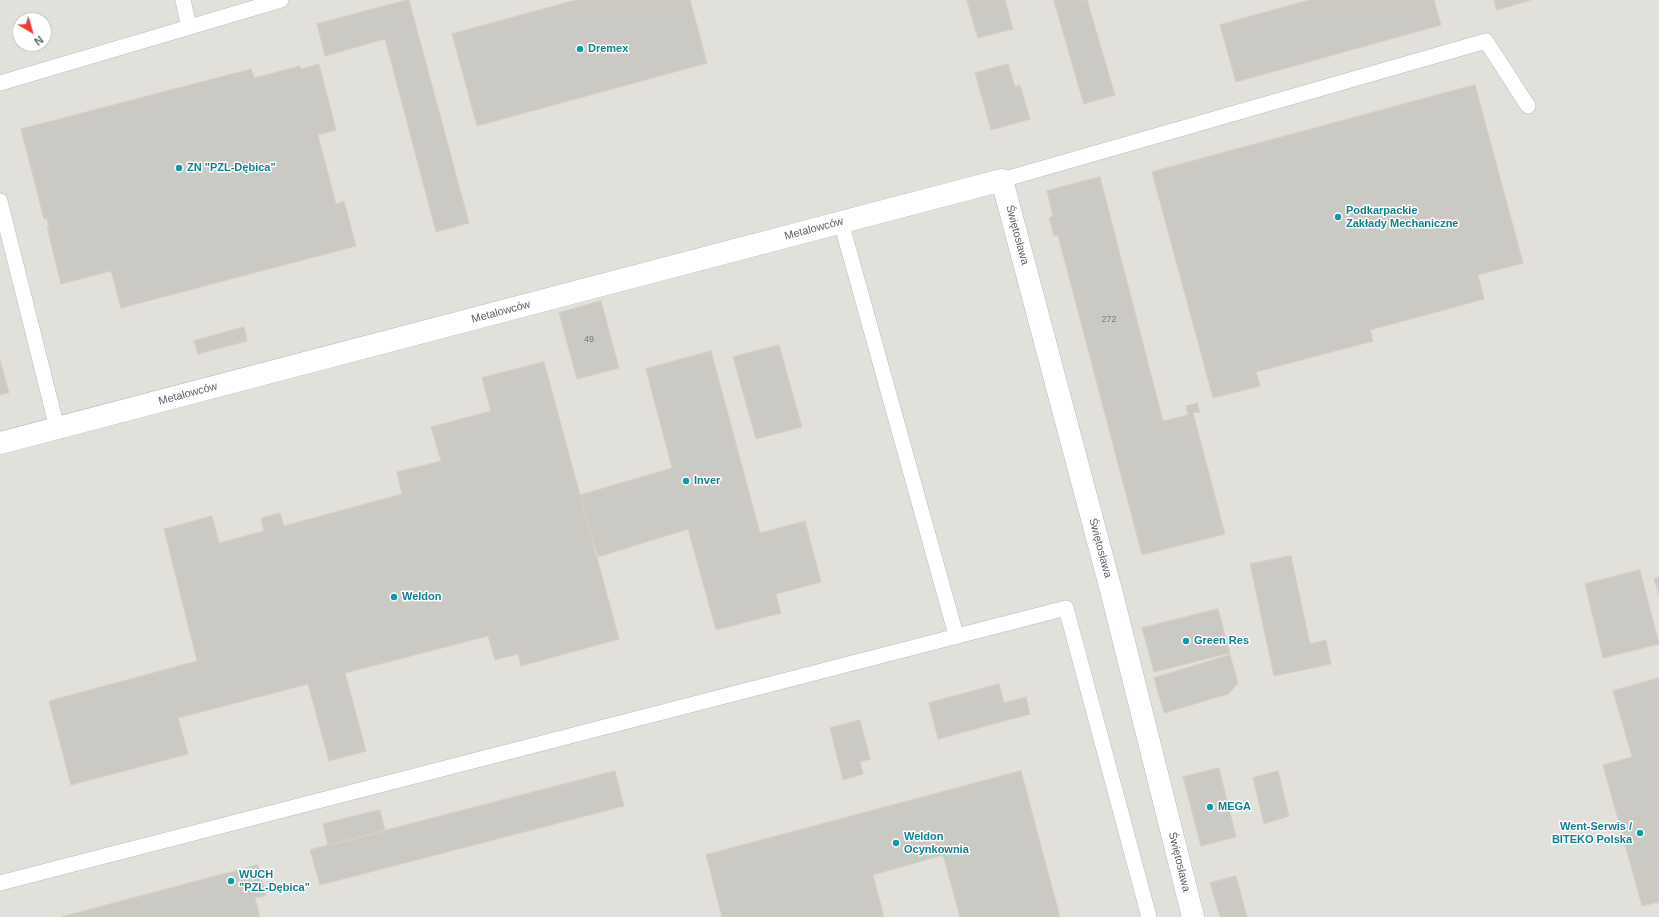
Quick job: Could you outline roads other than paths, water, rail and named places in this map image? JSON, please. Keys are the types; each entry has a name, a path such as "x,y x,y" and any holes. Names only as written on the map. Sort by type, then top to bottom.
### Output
{"street":[{"name":"Metalowców","path":"0,443 1002,180"},
{"name":"Świętosława","path":"1002,180 1111,590 1193,917"}],"lane":[{"path":"183,0 189,27"},
{"path":"0,83 281,0"},
{"path":"1002,180 1486,41 1528,106"},
{"path":"0,201 57,428"},
{"path":"841,222 956,635"},
{"path":"0,883 956,635 1066,608 1149,917"}],"place":[{"name":"Dremex","path":"580,49"},
{"name":"ZN \"PZL-Dębica\"","path":"179,168"},
{"name":"Podkarpackie Zakłady Mechaniczne","path":"1338,217"},
{"name":"Inver","path":"686,481"},
{"name":"Weldon","path":"394,597"},
{"name":"Green Res","path":"1186,641"},
{"name":"MEGA","path":"1210,807"},
{"name":"Went-Serwis / BITEKO Polska","path":"1640,833"},
{"name":"Weldon Ocynkownia","path":"896,843"},
{"name":"WUCH \"PZL-Dębica\"","path":"231,881"}]}
